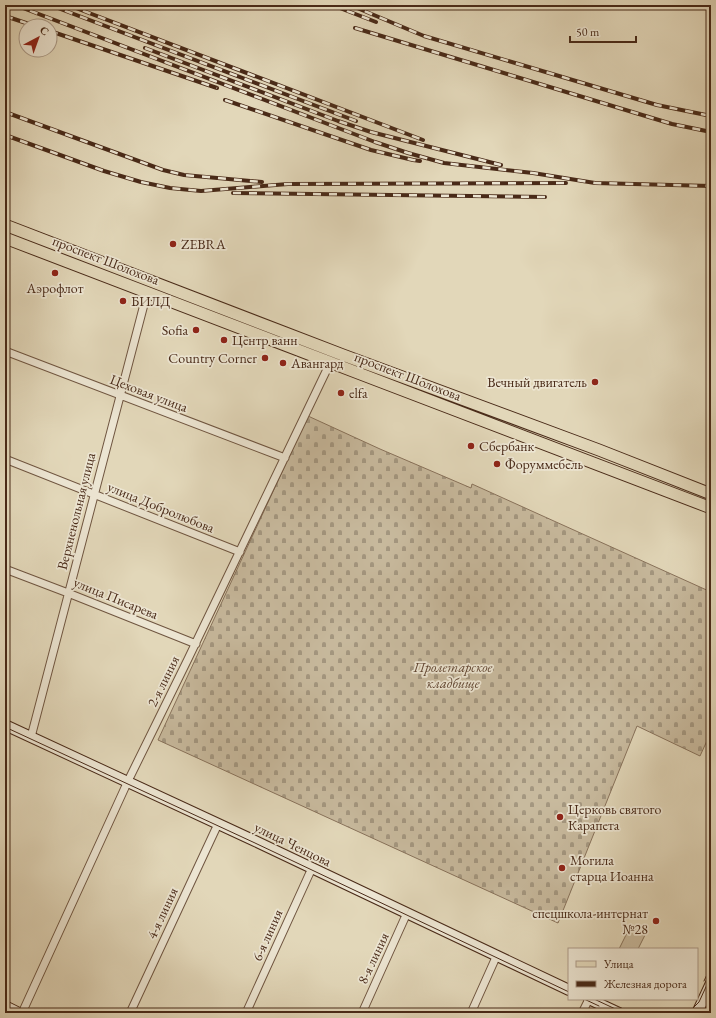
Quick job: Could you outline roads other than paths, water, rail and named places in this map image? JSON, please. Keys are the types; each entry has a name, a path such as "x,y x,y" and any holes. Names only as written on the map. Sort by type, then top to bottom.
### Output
{"main road":[{"name":"проспект Шолохова","path":"5,225 343,355 599,450 711,494"},
{"name":"проспект Шолохова","path":"5,238 711,508"}],"street":[{"name":"Верхненольная улица","path":"31,737 147,292"},
{"name":"Цеховая улица","path":"5,351 285,458"},
{"name":"2-я линия","path":"20,1013 128,782 196,644 330,363"},
{"name":"улица Добролюбова","path":"5,459 240,552"},
{"name":"улица Писарева","path":"5,569 196,644"},
{"name":"улица Ченцова","path":"5,725 568,990"},
{"name":"4-я линия","path":"130,1013 218,824"},
{"name":"6-я линия","path":"246,1013 312,868"},
{"name":"8-я линия","path":"362,1013 407,913"},
{"path":"471,1013 497,955"},
{"path":"697,1013 711,983"},
{"path":"582,1013 588,1000"},
{"path":"591,1000 619,1013"},
{"path":"5,1006 20,1013"}],"tram line":[{"path":"5,727 255,843 568,992"},
{"path":"704,981 711,966"},
{"path":"688,1013 699,1002 711,976"},
{"path":"586,1000 599,1006"},
{"path":"596,1000 624,1013"}],"railway":[{"path":"15,5 375,142 444,163 533,173 595,183 711,186"},
{"path":"50,5 356,121"},
{"path":"68,5 423,140"},
{"path":"332,5 376,22"},
{"path":"350,5 424,36 657,105 711,116"},
{"path":"5,16 18,20"},
{"path":"355,28 672,124 711,132"},
{"path":"58,34 217,88"},
{"path":"145,48 371,132 501,165"},
{"path":"225,100 371,150 420,161"},
{"path":"5,112 163,170 184,175 262,182"},
{"path":"5,135 104,171 141,182 170,188 201,191 288,184 566,183"},
{"path":"233,193 545,197"}],"place":[{"name":"ZEBRA","path":"173,244"},
{"name":"Аэрофлот","path":"55,273"},
{"name":"БИЛД","path":"123,301"},
{"name":"Sofia","path":"196,330"},
{"name":"Центр ванн","path":"224,340"},
{"name":"Country Corner","path":"265,358"},
{"name":"Авангард","path":"283,363"},
{"name":"Вечный двигатель","path":"595,382"},
{"name":"elfa","path":"341,393"},
{"name":"Сбербанк","path":"471,446"},
{"name":"Форуммебель","path":"497,464"},
{"name":"Церковь святого Карапета","path":"560,817"},
{"name":"Могила старца Иоанна","path":"562,868"},
{"name":"спецшкола-интернат №28","path":"656,921"}],"park label":[{"name":"Пролетарское кладбище","path":"453,676"}]}
